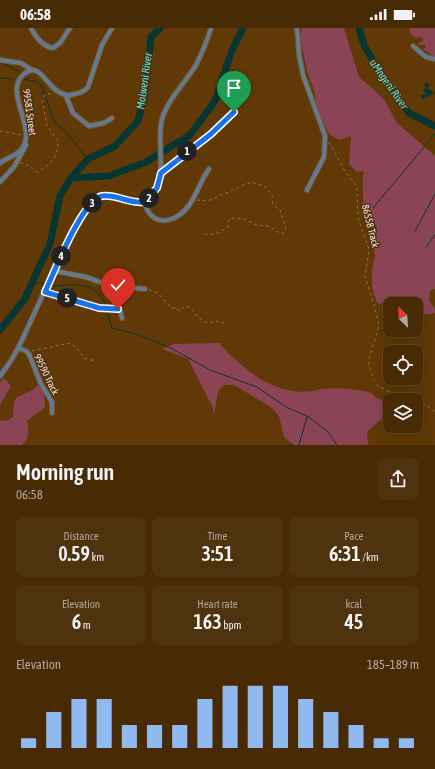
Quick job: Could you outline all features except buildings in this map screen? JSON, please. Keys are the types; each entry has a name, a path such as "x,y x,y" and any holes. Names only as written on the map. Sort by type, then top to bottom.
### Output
{"street":[{"path":"32,28 37,37 46,46 53,48 60,43 70,28"},
{"path":"0,60 21,63 40,73 60,95 66,96 78,94 88,87 102,45 112,28"},
{"path":"0,376 18,348 71,235 84,213 96,199 101,196 111,196 132,202 144,202 157,188 161,173 160,129 165,111 196,65 211,28"},
{"path":"297,28 299,54 303,75 325,136 324,157 307,190"},
{"path":"413,46 426,57 435,59"},
{"name":"99581 Street","path":"0,163 19,151 26,141 26,134 17,91 22,76 33,70"},
{"path":"66,96 73,113 89,126 104,123 112,118"},
{"path":"0,182 14,167 24,151 26,141"},
{"path":"144,202 146,209 152,217 159,221 165,222 172,219 187,208 194,197 201,180 209,169"},
{"path":"55,271 86,277 111,286 145,289"},
{"path":"45,292 99,308 116,309 120,311 122,318"},
{"name":"99590 Track","path":"18,348 28,352 41,384 52,402 52,414"}],"path":[{"path":"14,167 22,163 37,172 51,162 55,157 58,141 47,126 42,99 46,94 60,95"},
{"path":"161,173 211,134 234,112"},
{"path":"0,131 19,135 26,134"},
{"name":"86558 Track","path":"325,136 346,173 357,186 358,218 369,249 365,277 374,304 378,326 368,362 373,378 378,386 391,393"},
{"path":"194,197 198,201 208,200 251,182 266,187 271,193 273,205 280,210 286,228 282,234 272,227 263,225 259,226 244,220 232,218 229,219 228,227 218,233 207,235 202,231"},
{"path":"145,289 158,293 171,308 176,308 180,311 185,306 191,308 198,317 207,323 217,321 224,323"},
{"path":"28,352 70,343 77,348 84,358 95,361"},
{"path":"423,405 427,405 435,412"}],"shaded area":[{"path":"302,28 344,28 359,77 384,99 396,122 435,156 435,289 430,290 429,300 435,309 435,313 433,314 423,314 423,297 383,297 383,304 377,303 372,288 372,268 375,257 372,238 377,227 369,212 363,211 364,171 357,172 349,164 351,136 339,140 329,134 316,107 315,93 307,71 300,37"},
{"path":"410,28 435,28 435,57 423,49 426,47 425,45 419,45 418,43 423,41 423,38 414,37 409,32"},
{"path":"219,343 249,371 261,379 286,390 299,392 333,388 354,389 371,393 374,397 383,400 383,418 367,432 368,445 294,445 284,437 279,416 272,408 234,385 224,385 218,391 214,415 213,408 188,359 162,349 174,344"},
{"path":"4,378 11,386 0,405 0,383"},
{"path":"39,384 44,394 45,407 27,421 28,437 22,445 0,445 0,420 6,421 13,417 14,402 17,397 33,390"}],"water":[{"path":"426,82 431,86 427,88 435,93 422,99 420,95 426,94 423,90 426,88 424,84"}],"waterway":[{"name":"Molweni River","path":"71,178 88,159 115,146 138,121 144,99 151,37 160,28"},
{"name":"Molweni River","path":"0,330 24,300 50,244 60,196 71,178 109,176 146,162 190,135 215,101 231,53 243,28"},
{"name":"uMngeni River","path":"359,28 364,45 381,75 409,113 435,126"},
{"path":"1,62 19,72"},
{"path":"0,78 13,79"},
{"path":"24,79 38,82 42,87 55,123 66,132 88,159"},
{"path":"373,208 435,134"},
{"path":"415,231 435,194"},
{"path":"426,247 435,235"},
{"path":"33,282 45,284"},
{"path":"52,286 77,285 91,288 97,292 106,306"},
{"path":"107,311 112,328 139,335 171,348 210,370 257,387 286,407 307,416 327,431 337,445"},
{"path":"299,445 307,417"}],"route":[{"path":"118,309 90,306 45,292 71,235 90,205 101,196 111,196 138,203 144,202 157,188 161,173 211,134 234,112"}]}
